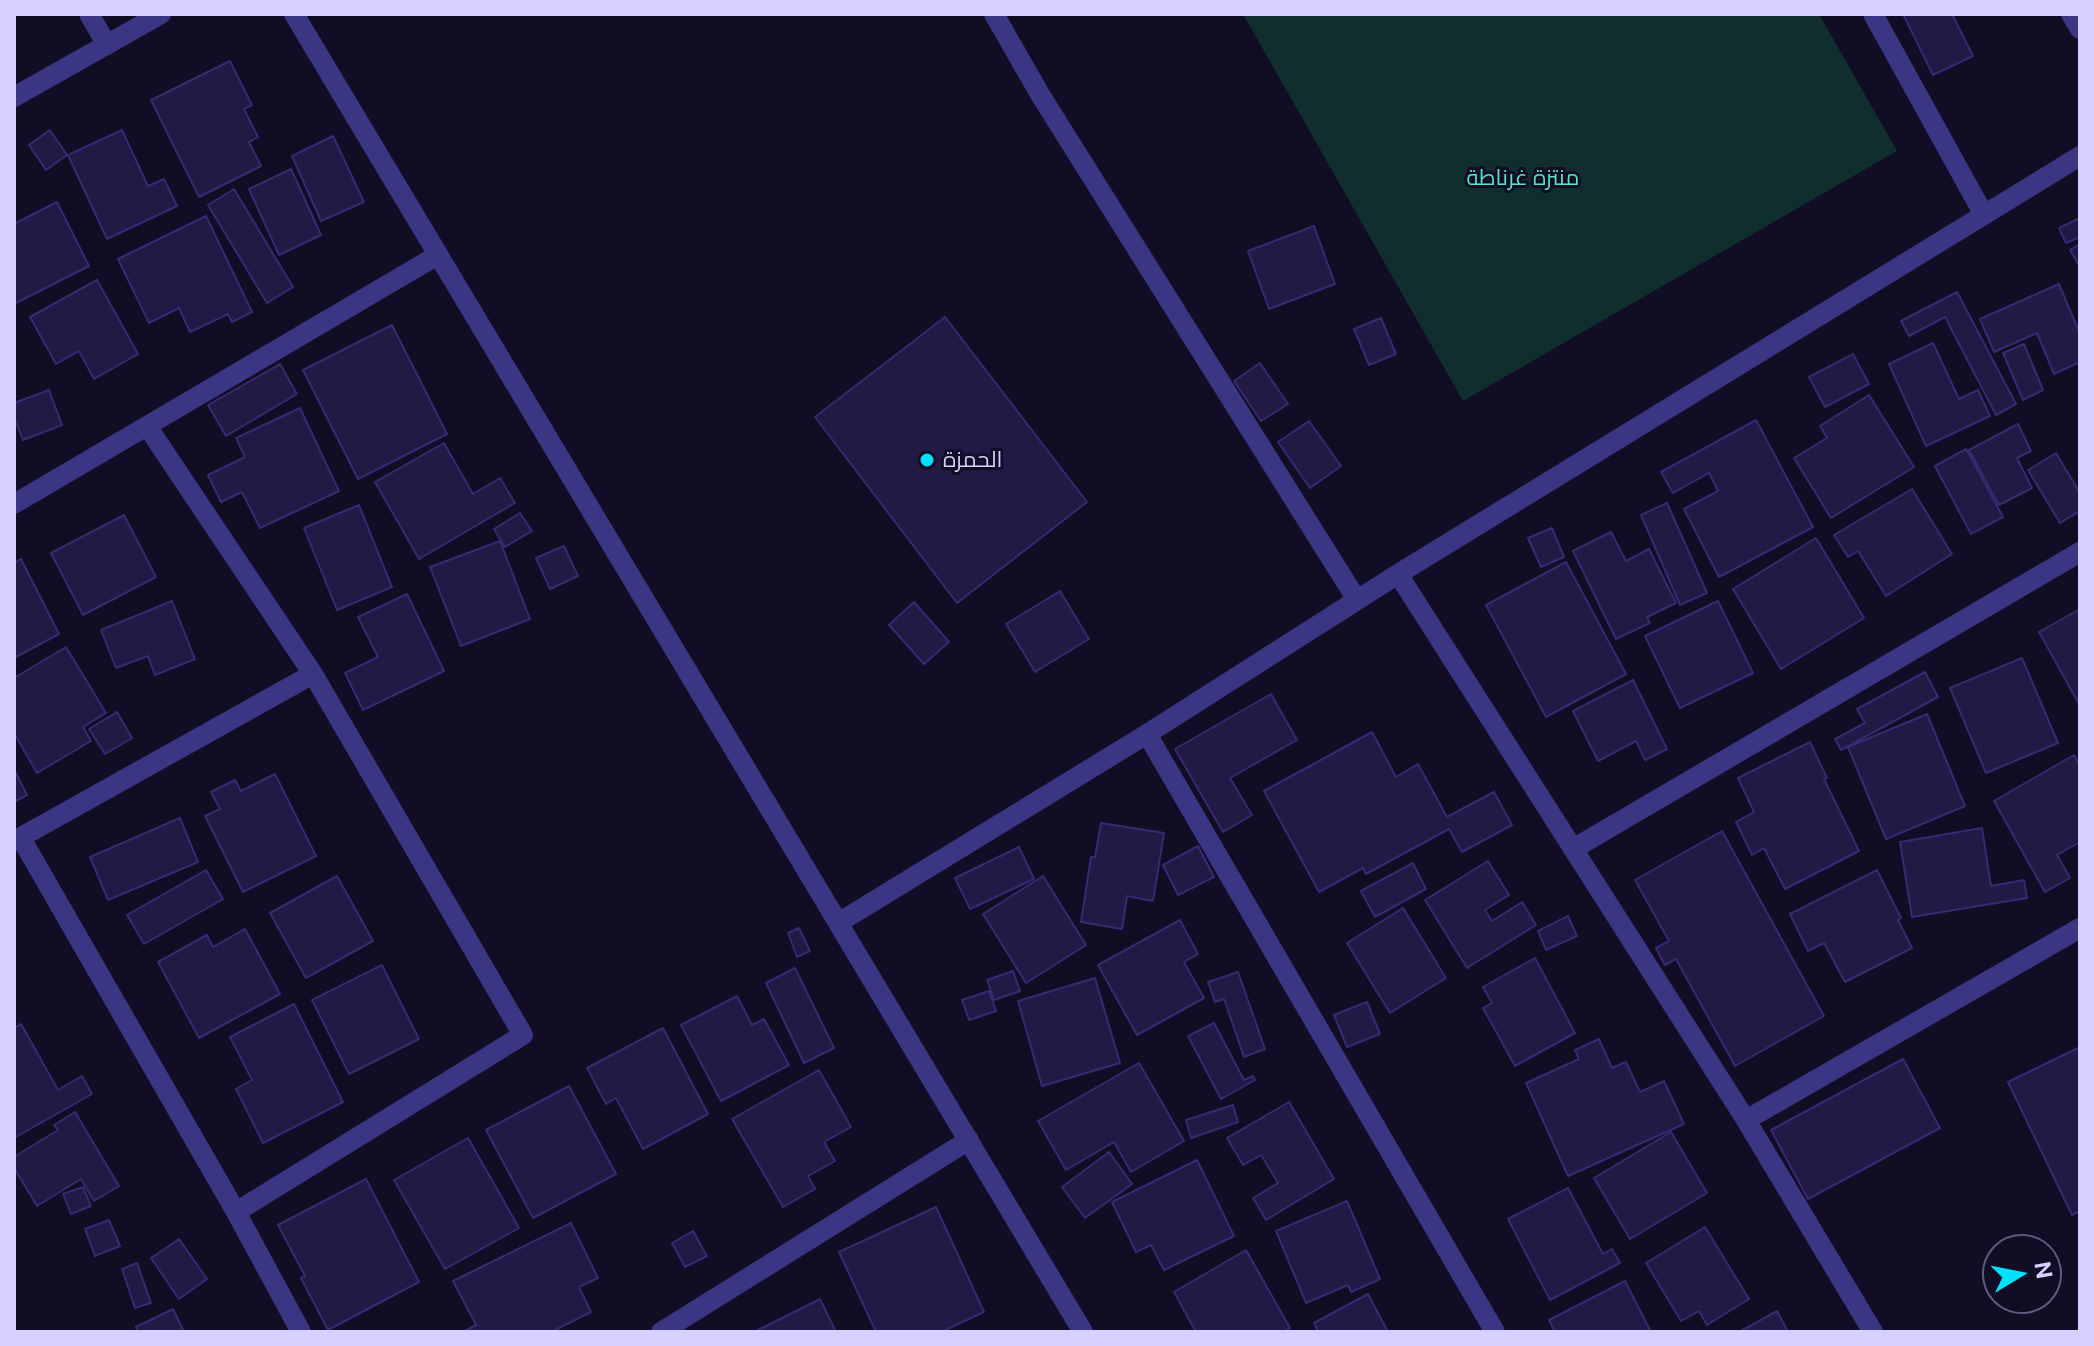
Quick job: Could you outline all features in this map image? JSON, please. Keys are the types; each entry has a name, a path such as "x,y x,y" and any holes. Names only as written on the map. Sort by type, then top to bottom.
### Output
{"street":[{"path":"89,14 107,45"},
{"path":"14,97 161,14"},
{"path":"294,14 1083,1332"},
{"path":"994,14 1041,96 1357,600"},
{"path":"1873,14 1984,215"},
{"path":"2071,14 2080,29"},
{"path":"838,923 1147,734 1398,574 2080,156"},
{"path":"14,504 438,255"},
{"path":"147,426 313,674 523,1035 236,1212"},
{"path":"1573,849 2080,552"},
{"path":"1398,574 1746,1120 1873,1332"},
{"path":"301,1332 236,1212 17,840 313,674"},
{"path":"1147,734 1495,1332"},
{"path":"1746,1120 2080,928"},
{"path":"661,1332 969,1140"}],"green space":[{"name":"منتزة غرناطة","path":"1243,14 1819,14 1897,151 1463,401"}],"building":[{"path":"1903,14 1952,14 1973,56 1933,75"},
{"path":"230,61 252,105 244,109 258,137 249,142 261,166 199,197 151,100"},
{"path":"50,130 67,155 46,170 29,145"},
{"path":"122,130 148,186 164,179 177,206 107,239 68,155"},
{"path":"333,136 364,202 321,221 292,156"},
{"path":"291,169 321,235 279,255 249,189"},
{"path":"234,189 293,287 267,303 208,205"},
{"path":"57,202 89,266 14,304 14,224"},
{"path":"206,216 252,312 232,322 228,314 190,332 179,308 149,323 118,259"},
{"path":"2080,218 2080,237 2066,243 2059,228"},
{"path":"1314,226 1335,284 1269,309 1248,251"},
{"path":"2080,244 2080,267 2070,250"},
{"path":"97,280 138,354 94,379 79,351 56,364 30,317"},
{"path":"2059,284 2080,334 2080,362 2054,374 2037,333 1994,352 1980,319"},
{"path":"1957,292 2016,404 1996,415 1945,317 1909,336 1901,321"},
{"path":"945,317 1087,502 957,603 815,417"},
{"path":"1381,318 1396,354 1369,365 1354,329"},
{"path":"392,325 447,434 358,479 303,370"},
{"path":"1933,343 1959,399 1978,390 1990,416 1926,446 1889,364"},
{"path":"2024,344 2043,390 2023,400 2003,353"},
{"path":"1853,354 1869,384 1825,407 1809,377"},
{"path":"1260,363 1288,404 1261,421 1234,381"},
{"path":"280,364 297,394 226,436 208,405"},
{"path":"49,390 62,425 23,440 14,417 14,403"},
{"path":"1869,395 1914,467 1831,518 1794,458 1827,438 1820,426"},
{"path":"300,408 339,491 260,528 242,492 221,502 208,475 245,457 236,438"},
{"path":"1756,420 1813,527 1719,577 1684,509 1718,491 1709,473 1673,493 1661,472"},
{"path":"1309,421 1341,466 1310,488 1278,442"},
{"path":"2018,424 2031,451 2017,458 2032,488 1999,505 1969,450"},
{"path":"444,443 473,494 500,478 515,503 419,559 375,482"},
{"path":"1966,449 2003,517 1971,534 1935,466"},
{"path":"2056,453 2080,493 2080,511 2060,523 2028,470"},
{"path":"1912,489 1952,554 1886,596 1858,551 1848,557 1834,535"},
{"path":"1667,503 1707,593 1680,605 1641,515"},
{"path":"359,505 392,587 337,610 304,528"},
{"path":"520,513 532,531 505,547 494,529"},
{"path":"124,515 156,577 83,615 51,553"},
{"path":"1552,528 1564,557 1541,567 1528,538"},
{"path":"1611,532 1626,561 1649,549 1676,603 1647,617 1650,623 1616,639 1573,551"},
{"path":"1816,538 1864,618 1781,669 1733,589"},
{"path":"500,541 530,619 461,646 430,567"},
{"path":"564,546 578,576 550,589 536,558"},
{"path":"21,559 59,634 14,658 14,563"},
{"path":"1566,562 1626,674 1546,717 1486,605"},
{"path":"1060,591 1089,639 1035,672 1006,624"},
{"path":"407,594 444,671 363,710 345,673 378,657 358,617"},
{"path":"172,601 195,659 155,675 148,656 116,668 101,630"},
{"path":"1718,601 1753,673 1680,708 1645,636"},
{"path":"914,602 949,642 924,664 889,625"},
{"path":"2080,609 2080,706 2039,632"},
{"path":"66,647 106,713 83,727 91,741 37,773 14,733 14,678"},
{"path":"2022,658 2058,743 1986,773 1950,688"},
{"path":"1925,672 1938,697 1841,750 1835,739 1865,723 1857,709"},
{"path":"1633,680 1667,749 1645,760 1636,741 1598,761 1573,711"},
{"path":"1271,694 1297,740 1230,778 1252,815 1223,832 1175,749"},
{"path":"117,712 132,738 105,754 89,729"},
{"path":"1927,714 1965,806 1886,839 1848,747"},
{"path":"1372,732 1396,777 1418,764 1447,817 1494,792 1512,825 1462,852 1449,829 1366,874 1363,868 1319,892 1264,791"},
{"path":"1810,742 1827,778 1824,779 1859,851 1785,889 1764,848 1752,855 1736,822 1754,812 1738,778"},
{"path":"2074,755 2080,765 2080,842 2057,855 2070,878 2045,892 1994,801"},
{"path":"14,769 27,795 14,802"},
{"path":"275,774 316,856 243,892 205,816 220,809 211,792 235,780 241,791"},
{"path":"180,818 198,862 108,900 90,857"},
{"path":"1101,823 1164,833 1153,901 1127,896 1122,929 1081,922 1091,857 1095,857"},
{"path":"1982,828 1991,886 2024,880 2027,898 1912,917 1900,842"},
{"path":"1722,831 1824,1016 1735,1066 1676,959 1665,965 1656,948 1669,941 1635,880"},
{"path":"1198,846 1214,877 1178,895 1163,865"},
{"path":"1019,847 1034,879 970,909 955,878"},
{"path":"1488,861 1509,895 1485,910 1492,921 1522,902 1536,925 1467,968 1425,900"},
{"path":"1413,863 1426,889 1375,917 1361,891"},
{"path":"206,870 223,899 144,944 127,915"},
{"path":"1877,870 1912,948 1845,982 1824,943 1808,951 1790,914"},
{"path":"337,876 373,941 306,978 270,913"},
{"path":"1043,876 1086,945 1026,983 983,914"},
{"path":"1403,908 1446,978 1390,1013 1347,943"},
{"path":"1568,916 1577,936 1546,950 1538,931"},
{"path":"1180,920 1198,954 1184,962 1204,998 1137,1035 1098,965"},
{"path":"799,928 810,951 797,957 788,933"},
{"path":"245,929 280,994 199,1038 158,962 207,935 213,947"},
{"path":"1535,958 1575,1033 1515,1066 1483,1008 1492,1003 1483,987"},
{"path":"382,965 419,1039 349,1074 312,1000"},
{"path":"795,968 834,1048 804,1063 766,983"},
{"path":"1013,971 1020,991 994,1000 987,980"},
{"path":"1238,972 1265,1049 1244,1057 1224,999 1215,1002 1208,982"},
{"path":"1095,978 1120,1063 1042,1086 1018,1001"},
{"path":"989,991 996,1011 969,1020 962,1000"},
{"path":"737,996 752,1025 764,1019 789,1065 721,1101 681,1025"},
{"path":"1367,1002 1380,1034 1347,1047 1334,1015"},
{"path":"294,1004 343,1102 263,1143 236,1089 252,1080 230,1037"},
{"path":"1214,1023 1244,1080 1253,1076 1255,1080 1221,1099 1188,1036"},
{"path":"21,1024 58,1090 82,1076 92,1094 14,1138 14,1028"},
{"path":"663,1028 708,1114 643,1149 616,1098 606,1104 587,1068"},
{"path":"1599,1039 1612,1068 1626,1062 1640,1092 1664,1081 1684,1124 1568,1176 1526,1083 1579,1059 1575,1050"},
{"path":"2080,1047 2080,1211 2072,1215 2008,1082"},
{"path":"1903,1059 1940,1128 1808,1199 1771,1130"},
{"path":"1139,1063 1184,1141 1131,1172 1114,1142 1066,1170 1038,1121"},
{"path":"819,1070 851,1127 824,1142 835,1161 808,1176 815,1189 783,1207 732,1119"},
{"path":"569,1086 616,1174 533,1218 486,1130"},
{"path":"1289,1102 1334,1179 1266,1220 1253,1198 1278,1183 1261,1155 1243,1165 1227,1138"},
{"path":"1233,1105 1238,1122 1191,1138 1186,1120"},
{"path":"75,1112 119,1186 94,1201 81,1179 37,1206 14,1168 14,1157 58,1130 54,1125"},
{"path":"1671,1132 1707,1193 1630,1239 1594,1178"},
{"path":"468,1138 519,1228 445,1269 394,1180"},
{"path":"1109,1152 1132,1184 1085,1218 1062,1187"},
{"path":"1197,1160 1234,1236 1164,1270 1151,1245 1136,1252 1112,1202"},
{"path":"366,1179 419,1282 328,1330 301,1278 305,1276 278,1225"},
{"path":"83,1187 91,1206 71,1214 63,1194"},
{"path":"1568,1188 1603,1254 1612,1249 1620,1263 1550,1300 1508,1219"},
{"path":"1347,1201 1380,1279 1351,1292 1348,1285 1306,1303 1276,1231"},
{"path":"936,1207 984,1312 941,1332 876,1332 839,1252"},
{"path":"109,1220 120,1246 95,1256 85,1229"},
{"path":"571,1223 598,1278 579,1287 591,1312 551,1332 463,1332 476,1325 453,1281"},
{"path":"1705,1227 1749,1299 1707,1325 1699,1311 1681,1321 1646,1263"},
{"path":"693,1231 707,1256 685,1267 672,1243"},
{"path":"179,1239 207,1279 179,1299 151,1258"},
{"path":"1246,1250 1290,1328 1283,1332 1196,1332 1174,1292"},
{"path":"137,1263 151,1303 135,1308 122,1269"},
{"path":"1625,1281 1651,1332 1555,1332 1549,1320"},
{"path":"1368,1294 1388,1332 1318,1332 1314,1323"},
{"path":"820,1299 836,1332 754,1332"},
{"path":"173,1309 184,1332 138,1332 136,1327"},
{"path":"1777,1311 1788,1332 1739,1332"}],"place":[{"name":"الحمزة","path":"927,460"}]}
